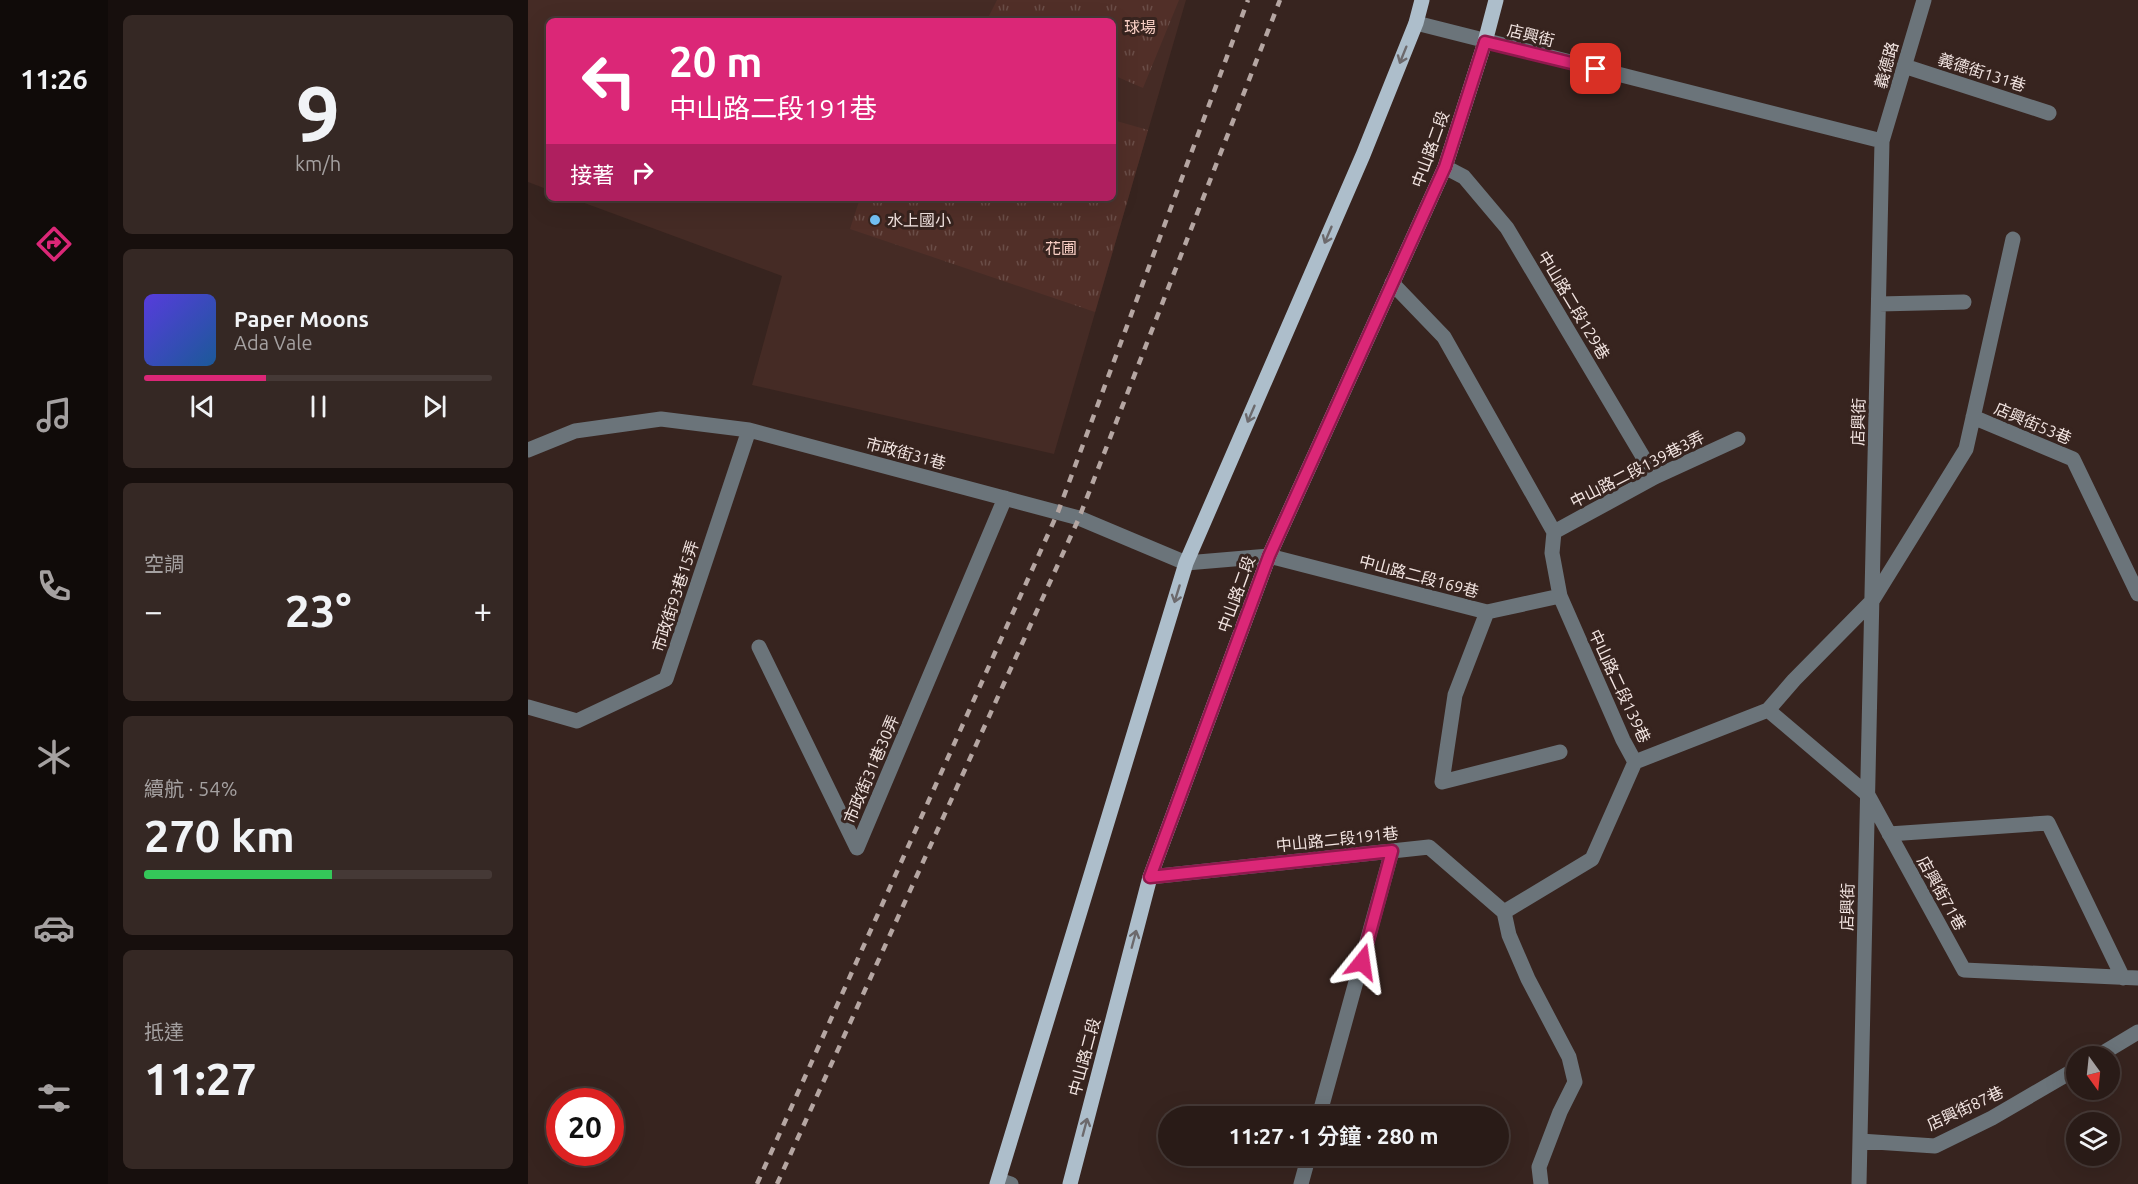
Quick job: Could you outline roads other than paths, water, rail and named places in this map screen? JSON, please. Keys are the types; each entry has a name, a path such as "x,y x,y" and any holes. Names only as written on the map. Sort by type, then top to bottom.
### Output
{"main road":[{"path":"1002,1183 1186,563 1363,155 1416,23 1422,0"},
{"name":"中山路二段","path":"1070,1184 1150,877 1269,556 1445,167 1496,0"}],"street":[{"name":"義德路","path":"1882,141 1924,0"},
{"name":"店興街","path":"1416,23 1882,141 1859,1184"},
{"name":"義德街131巷","path":"1904,66 2049,113"},
{"name":"中山路二段129巷","path":"1445,167 1464,177 1507,228 1655,477"},
{"name":"店興街53巷","path":"1768,710 1794,680 1872,601 1966,449 2013,239"},
{"path":"1392,283 1444,337 1554,532"},
{"path":"1879,304 1964,302"},
{"name":"店興街53巷","path":"1973,417 2073,459 2138,594"},
{"name":"市政街31巷","path":"528,450 575,431 661,419 749,430 1078,518 1186,563 1269,556"},
{"name":"市政街93巷15弄","path":"528,707 577,721 666,680 749,430"},
{"name":"中山路二段139巷3弄","path":"1554,532 1655,477 1738,439"},
{"name":"市政街31巷30弄","path":"759,647 857,848 1005,498"},
{"name":"中山路二段139巷","path":"1504,912 1592,859 1635,762 1623,740 1560,596 1552,553 1554,532"},
{"name":"中山路二段169巷","path":"1269,556 1488,612 1560,596"},
{"path":"1488,612 1455,695 1442,782 1560,752"},
{"path":"1635,762 1768,710"},
{"name":"店興街71巷","path":"1768,710 1868,795 1964,970 2130,978"},
{"path":"1889,834 2048,823 2130,978"},
{"name":"中山路二段191巷","path":"1150,877 1429,847 1504,912"},
{"path":"1322,1106 1392,851"},
{"path":"1504,912 1509,935 1528,979 1569,1057 1575,1082 1560,1112 1539,1167 1541,1184"},
{"path":"2115,1046 2138,1032"},
{"name":"店興街87巷","path":"1860,1141 1935,1146 1992,1118 2066,1075"},
{"path":"1300,1184 1306,1166"}],"railway":[{"path":"757,1184 1058,512 1248,0"},
{"path":"777,1184 1079,518 1280,0"}],"place":[{"name":"水上國小","path":"875,220"}],"park label":[{"name":"球場","path":"1140,27"},
{"name":"花圃","path":"1061,248"}]}
